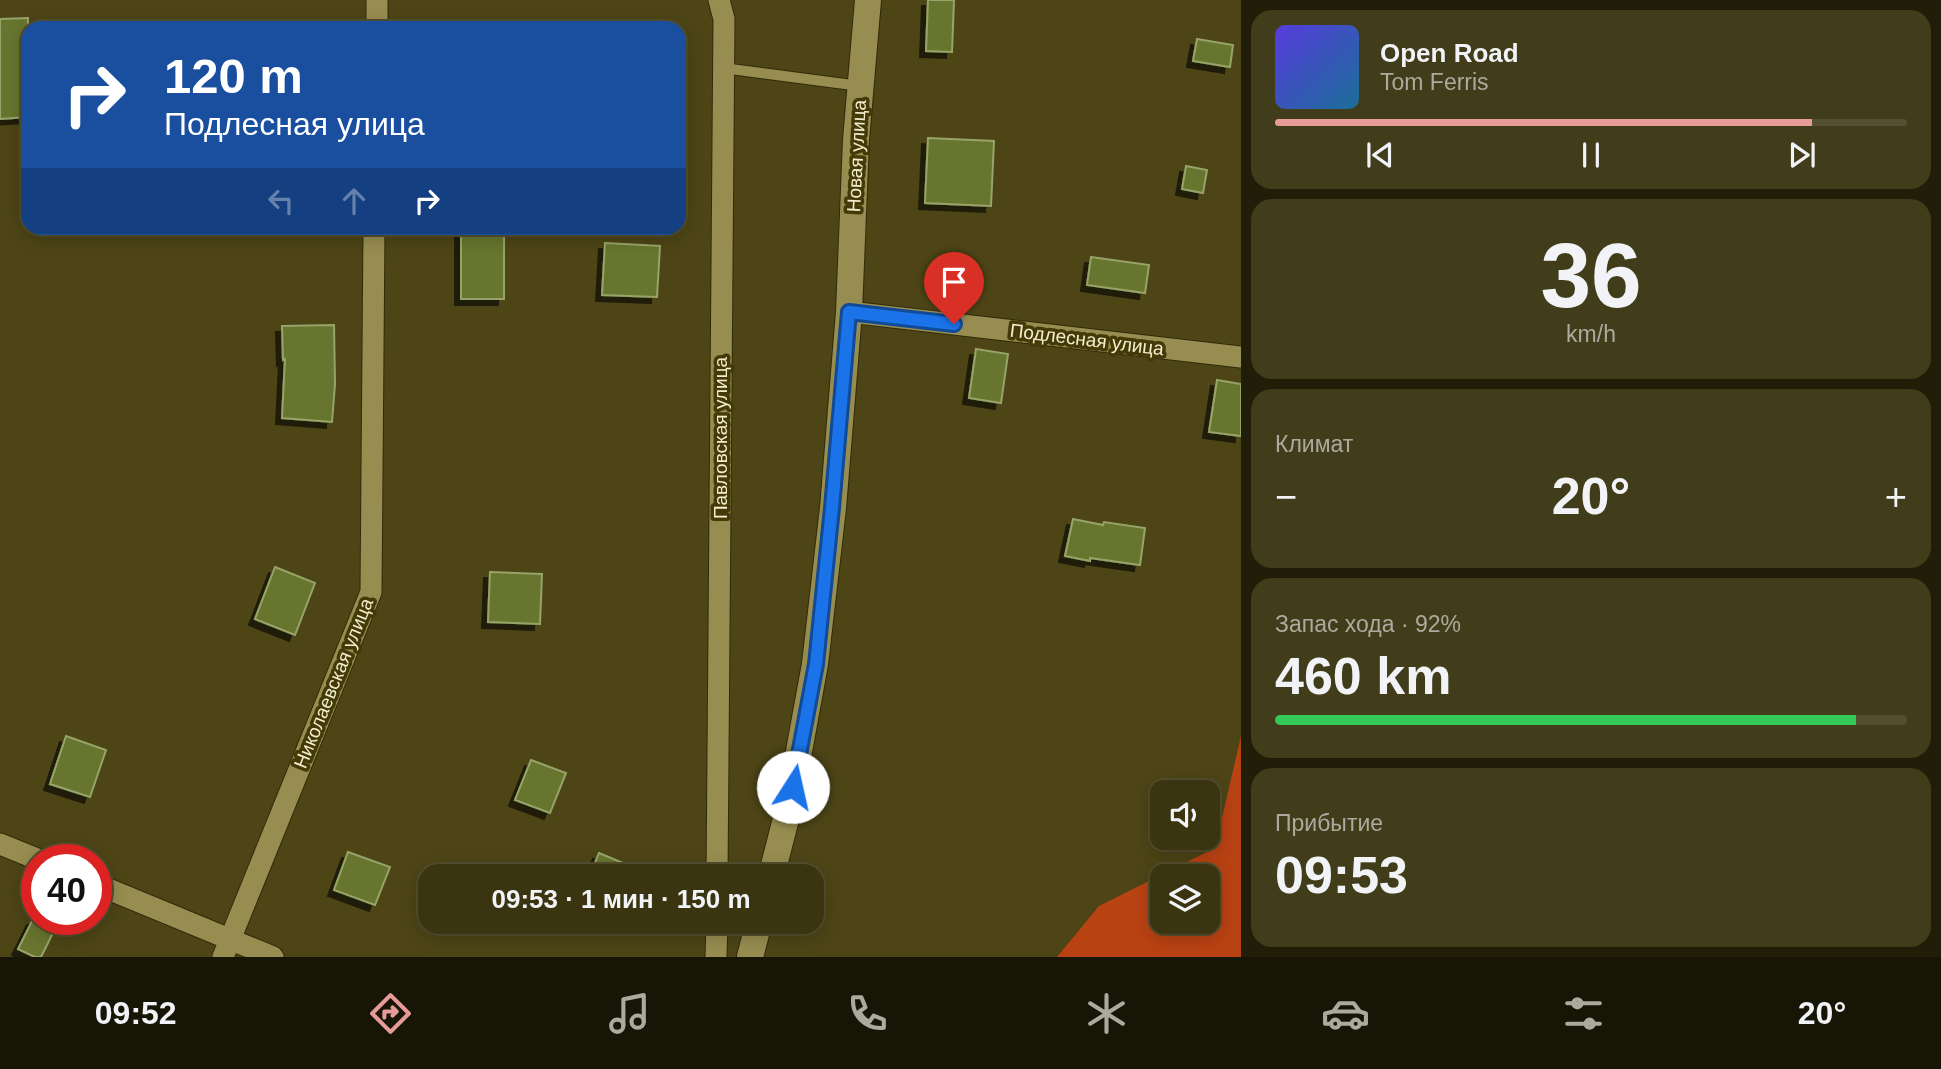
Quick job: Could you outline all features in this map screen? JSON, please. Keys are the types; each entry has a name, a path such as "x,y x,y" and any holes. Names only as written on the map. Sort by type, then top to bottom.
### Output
{"street":[{"path":"377,0 377,21"},
{"name":"Павловская улица","path":"717,864 724,19 719,0"},
{"name":"Новая улица","path":"774,864 788,811 816,664 849,312 856,140 868,0"},
{"name":"Николаевская улица","path":"226,949 371,592 374,235"},
{"name":"Подлесная улица","path":"849,312 1241,357"},
{"path":"0,844 21,853"},
{"path":"112,892 226,949 273,957"},
{"path":"716,957 717,934"},
{"path":"750,957 756,934"}],"lane":[{"path":"723,68 860,86"}],"shaded area":[{"path":"1241,736 1241,957 1057,957 1099,906 1150,880 1150,934 1220,934 1220,864 1183,864 1211,850 1220,850 1220,826"}],"building":[{"path":"928,0 954,0 952,52 926,51"},
{"path":"28,18 28,21 21,21 21,118 0,119 0,19"},
{"path":"1197,39 1233,45 1230,67 1193,61"},
{"path":"928,138 994,141 991,206 925,203"},
{"path":"1186,166 1207,170 1203,193 1182,189"},
{"path":"461,235 504,235 504,299 461,299"},
{"path":"605,243 660,246 657,297 602,295"},
{"path":"1091,257 1149,265 1145,293 1087,285"},
{"path":"334,325 335,384 332,422 282,418 285,359 283,360 282,326"},
{"path":"976,349 1008,354 1001,403 969,398"},
{"path":"1217,380 1241,384 1241,436 1209,432"},
{"path":"1073,519 1103,525 1104,522 1145,528 1140,565 1065,556"},
{"path":"275,567 315,583 295,635 255,619"},
{"path":"490,572 542,574 540,624 488,622"},
{"path":"66,736 106,750 90,797 50,784"},
{"path":"531,760 566,773 550,813 515,800"},
{"path":"348,852 390,867 375,905 334,890"},
{"path":"599,853 625,864 594,864"},
{"path":"25,935 52,935 41,957 18,949"}],"route":[{"path":"793,787 816,664 849,312 954,324"}]}
